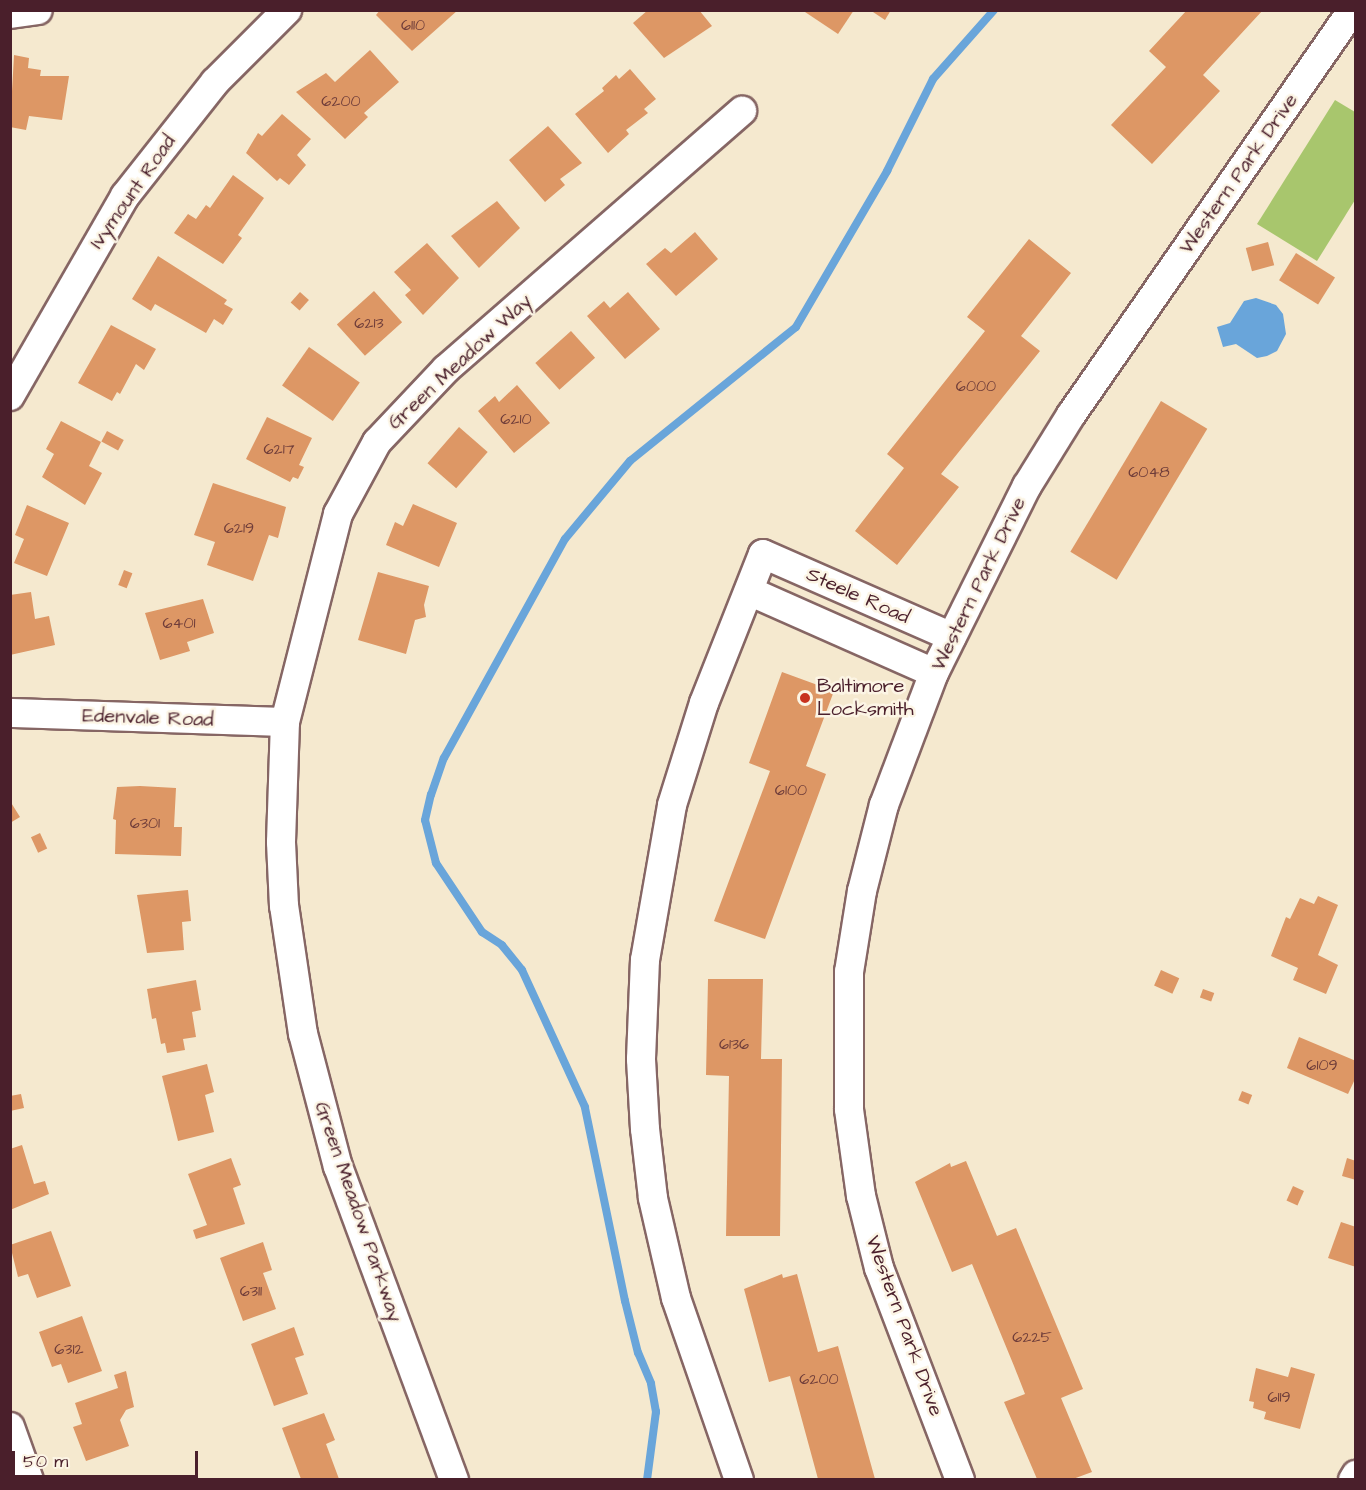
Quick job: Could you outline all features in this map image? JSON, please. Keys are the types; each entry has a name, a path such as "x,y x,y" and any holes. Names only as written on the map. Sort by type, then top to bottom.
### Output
{"street":[{"path":"10,14 38,10"},
{"name":"Ivymount Road","path":"10,396 125,196 215,82 287,10"},
{"name":"Western Park Drive","path":"960,1479 879,1268 861,1197 849,1109 849,972 862,891 884,805 934,674 1027,486 1071,416 1352,10"},
{"name":"Green Meadow Way","path":"285,723 338,514 376,442 446,369 742,111"},
{"name":"Steele Road","path":"934,674 749,591 763,554 952,638"},
{"path":"740,1479 692,1351 664,1252 645,1129 641,1059 645,960 672,805 704,703 749,591"},
{"name":"Edenvale Road","path":"10,713 285,723"},
{"name":"Green Meadow Parkway","path":"285,723 281,843 284,906 303,1034 338,1167 454,1479"},
{"path":"10,1427 29,1479"},
{"path":"1353,1479 1356,1475"}],"green space":[{"path":"1335,100 1355,112 1355,200 1317,261 1257,224"}],"water":[{"path":"1256,298 1276,305 1283,314 1286,334 1277,351 1257,358 1236,344 1223,347 1217,327 1230,323 1244,301"}],"building":[{"path":"380,10 458,10 412,51 376,15"},
{"path":"648,10 699,10 712,26 664,58 633,23"},
{"path":"802,10 854,10 838,34"},
{"path":"870,10 891,10 885,20"},
{"path":"1187,10 1263,10 1203,75 1220,91 1152,164 1111,125 1166,67 1149,51"},
{"path":"370,50 399,82 364,113 368,117 345,139 296,92 326,73 335,82"},
{"path":"14,55 29,58 28,68 41,70 40,76 69,76 62,120 29,116 26,130 10,127"},
{"path":"630,69 656,99 644,109 648,113 626,130 629,134 608,153 575,114 604,91 602,88 616,75 619,79"},
{"path":"282,114 311,139 297,155 306,165 289,185 280,178 277,181 246,153 258,133 262,136"},
{"path":"548,126 582,163 560,179 565,185 545,202 509,160"},
{"path":"233,175 264,198 238,235 242,238 223,264 174,233 188,214 196,219 206,205 210,208"},
{"path":"497,201 520,228 479,268 451,236"},
{"path":"695,232 718,259 676,296 646,264 665,248 671,253"},
{"path":"1029,239 1071,273 1021,336 1040,351 941,474 959,487 897,565 855,531 904,468 887,454 985,331 967,317"},
{"path":"1268,242 1274,265 1252,271 1246,248"},
{"path":"427,243 459,278 423,315 405,295 411,290 394,272"},
{"path":"1296,253 1335,277 1318,305 1279,280"},
{"path":"158,256 227,300 224,304 233,309 223,325 214,319 206,333 155,304 151,311 132,299"},
{"path":"374,291 402,322 365,356 337,324"},
{"path":"300,292 309,300 300,310 291,302"},
{"path":"628,292 660,329 625,359 587,316 604,301 610,308"},
{"path":"111,325 156,349 144,370 136,364 120,394 117,392 112,401 78,383"},
{"path":"571,331 595,358 559,390 535,363"},
{"path":"309,347 360,383 333,421 282,386"},
{"path":"517,385 550,423 514,453 478,411 495,396 499,402"},
{"path":"1161,401 1207,429 1117,580 1070,552"},
{"path":"267,417 312,438 299,465 304,467 298,479 293,477 290,482 246,459"},
{"path":"61,421 101,442 89,466 102,473 85,505 42,477 54,454 46,449"},
{"path":"459,427 488,452 456,488 428,463"},
{"path":"107,431 124,440 118,451 101,442"},
{"path":"213,483 286,507 278,538 269,535 253,581 207,565 215,542 194,535"},
{"path":"413,504 457,523 439,567 386,545 395,522 403,526"},
{"path":"27,505 69,523 47,576 14,563 24,539 15,535"},
{"path":"124,570 132,573 127,588 118,585"},
{"path":"378,572 429,586 424,605 426,617 415,620 406,654 358,640"},
{"path":"31,592 35,619 49,616 55,645 10,655 10,595"},
{"path":"203,599 214,633 187,642 190,651 160,660 145,613"},
{"path":"782,672 834,691 806,766 826,774 765,939 714,921 770,771 749,763"},
{"path":"117,787 176,788 174,827 182,827 181,856 115,854 116,820 113,819"},
{"path":"10,801 20,817 10,823"},
{"path":"40,833 47,848 38,853 31,837"},
{"path":"188,890 191,921 182,922 184,950 147,953 137,895"},
{"path":"1318,896 1338,905 1318,955 1338,965 1326,994 1293,980 1298,968 1271,956 1286,917 1290,919 1300,898 1314,904"},
{"path":"1161,970 1179,978 1172,994 1154,986"},
{"path":"708,979 763,979 761,1059 782,1059 780,1236 726,1236 729,1076 706,1075"},
{"path":"196,980 201,1010 192,1012 196,1037 183,1039 185,1050 167,1053 165,1043 161,1044 156,1018 152,1019 147,989"},
{"path":"1203,989 1214,993 1211,1002 1200,997"},
{"path":"1299,1037 1356,1061 1356,1077 1348,1094 1287,1068"},
{"path":"207,1064 214,1092 205,1095 214,1132 178,1141 162,1076"},
{"path":"1242,1091 1252,1095 1248,1104 1238,1100"},
{"path":"21,1094 24,1108 10,1111 10,1096"},
{"path":"22,1145 34,1184 45,1181 49,1194 10,1210 10,1149"},
{"path":"231,1158 241,1185 233,1188 245,1224 196,1239 193,1230 207,1225 188,1174"},
{"path":"1347,1158 1356,1161 1356,1180 1342,1176"},
{"path":"966,1161 997,1236 1016,1228 1083,1389 1061,1398 1092,1472 1073,1479 1037,1479 1004,1402 1025,1394 1014,1366 972,1264 952,1272 915,1182 950,1163 951,1167"},
{"path":"1293,1186 1304,1191 1297,1205 1286,1201"},
{"path":"1341,1222 1356,1227 1356,1267 1328,1258"},
{"path":"51,1231 71,1286 37,1298 28,1274 18,1277 10,1245"},
{"path":"263,1242 272,1270 263,1273 276,1309 243,1321 220,1258"},
{"path":"782,1274 783,1278 797,1274 818,1352 838,1346 875,1479 818,1479 790,1376 769,1382 744,1289"},
{"path":"82,1316 102,1371 68,1383 61,1364 52,1367 39,1332"},
{"path":"294,1327 304,1355 295,1358 308,1394 274,1406 251,1344"},
{"path":"1291,1367 1315,1374 1300,1429 1264,1419 1266,1412 1253,1408 1254,1402 1249,1401 1256,1368 1288,1377"},
{"path":"126,1371 134,1407 126,1410 120,1420 129,1446 86,1461 73,1427 82,1424 75,1403 118,1388 114,1375"},
{"path":"324,1413 335,1440 326,1444 339,1479 301,1479 282,1428"}],"waterway":[{"path":"647,1480 656,1412 651,1383 638,1353 625,1301 585,1107 522,970 502,945 482,932 436,863 425,820 444,758 565,539 630,461 796,327 887,171 933,79 994,10"}],"place":[{"name":"Baltimore Locksmith","path":"805,698"}]}
